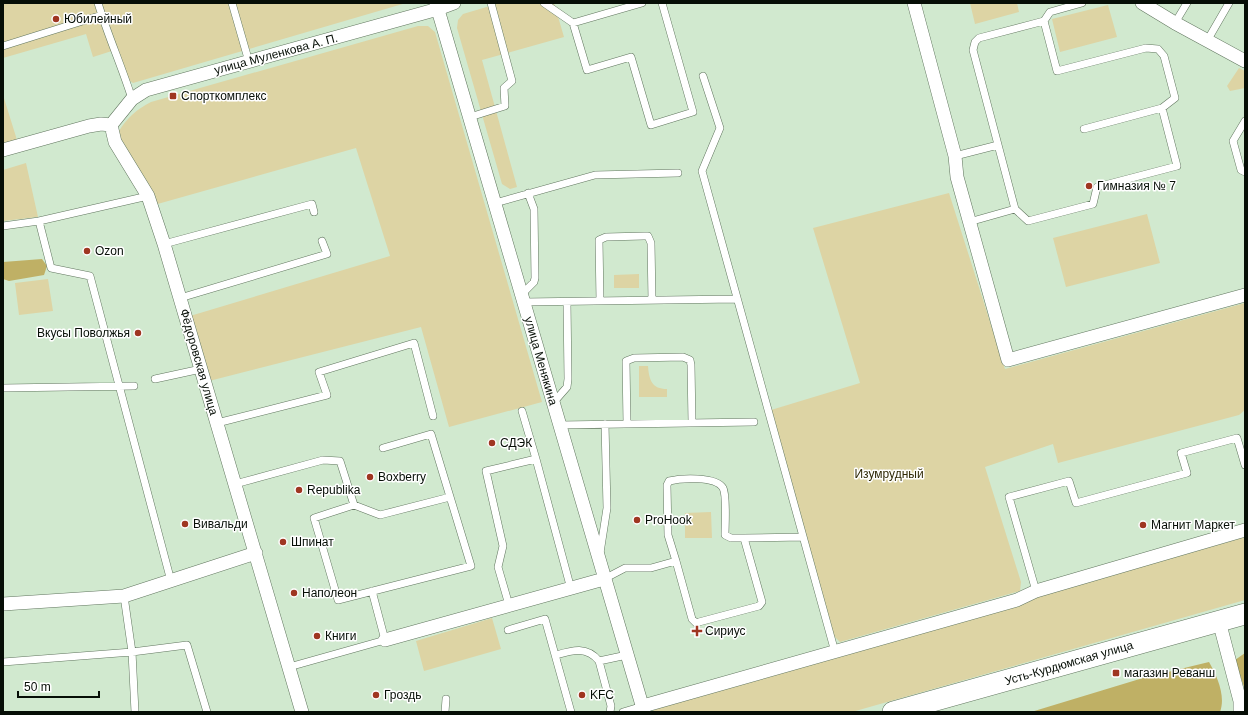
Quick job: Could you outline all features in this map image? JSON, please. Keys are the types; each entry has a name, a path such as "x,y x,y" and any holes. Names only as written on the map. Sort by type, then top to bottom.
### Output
{"main road":[{"name":"Усть-Курдюмская улица","path":"893,712 1245,614"}],"street":[{"name":"улица Муленкова А. П.","path":"111,125 132,99 146,90 249,62 437,6 454,3"},
{"path":"914,3 955,156 957,177 1008,360 1245,295"},
{"path":"1142,3 1175,23 1245,61"},
{"name":"улица Менякина","path":"437,6 604,579 644,709"},
{"path":"3,150 89,126 101,124 111,125"},
{"name":"Фёдоровская улица","path":"111,125 116,142 148,196 164,244 302,712"},
{"path":"644,709 1017,600 1036,591 1245,530"},
{"path":"3,604 124,596 256,554"},
{"path":"385,640 604,579"},
{"path":"1219,621 1242,710"}],"lane":[{"path":"98,3 114,50 121,64 132,99"},
{"path":"232,3 249,62"},
{"path":"470,117 505,106 504,88 512,81 491,3"},
{"path":"544,3 573,23 587,70 631,57 651,125 693,112 662,3"},
{"path":"573,23 642,3"},
{"path":"1082,3 1050,12 1044,21 980,38 975,42 973,50 1015,209 1028,221 1093,204 1097,187 1177,166 1162,108"},
{"path":"1175,23 1187,3"},
{"path":"1207,41 1229,3"},
{"path":"3,46 102,15"},
{"path":"1044,21 1057,71 1146,48 1158,49 1164,56 1175,98 1162,108 1084,129"},
{"path":"703,76 720,128 702,171 736,299 835,652"},
{"path":"1245,121 1233,142 1241,170 1245,172"},
{"path":"955,156 998,144"},
{"path":"495,202 595,174 678,173"},
{"path":"528,194 534,209 535,278 534,282 523,298 567,302 736,299"},
{"path":"3,226 39,222 148,196"},
{"path":"164,244 312,204 314,212"},
{"path":"969,222 1015,209"},
{"path":"39,222 51,268 90,276 171,581"},
{"path":"600,301 599,240 606,237 644,236 648,236 651,243 652,300"},
{"path":"180,298 327,254 322,241"},
{"path":"553,403 567,387 567,302"},
{"path":"217,423 327,395 319,372 414,343 433,416"},
{"path":"627,424 626,361 634,358 669,357 683,357 690,360 692,423"},
{"path":"155,379 201,369"},
{"path":"3,388 134,386"},
{"path":"522,411 572,589"},
{"path":"560,425 754,422"},
{"path":"599,562 607,508 606,424"},
{"path":"383,448 431,434 471,566 372,590 338,600 314,518 354,505 380,515 450,497"},
{"path":"1036,591 1009,497 1069,480 1076,504 1187,473 1181,453 1237,438 1245,464"},
{"path":"509,605 498,567 503,546 486,471 536,459"},
{"path":"235,484 323,460 340,461 354,505"},
{"path":"744,538 762,602 758,606 696,623 692,619 668,535 667,485 669,481 710,479 721,485 724,492 725,535 731,538 803,537"},
{"path":"604,579 625,568 651,568 676,561"},
{"path":"289,667 385,640 372,590"},
{"path":"124,596 132,652 135,712"},
{"path":"508,630 545,619 571,712"},
{"path":"3,662 132,652 188,645 207,712"},
{"path":"556,655 577,649 593,654 599,661 611,706 610,712"},
{"path":"599,661 627,655"},
{"path":"445,712 446,699"},
{"path":"623,712 644,709"}],"green space":[{"path":"3,3 406,3 133,83 127,79 118,49 93,57 86,34 3,58"},
{"path":"500,3 554,3 564,37 482,60 517,187 510,189 502,184 457,28 458,20 463,14"},
{"path":"970,3 1017,3 1019,12 975,24"},
{"path":"1108,5 1117,37 1060,52 1052,19"},
{"path":"418,26 428,26 435,32 542,402 449,427 421,327 209,381 190,316 390,256 356,148 154,205 122,147 119,131 133,114 151,102"},
{"path":"1239,68 1245,71 1245,88 1230,91 1227,86"},
{"path":"3,95 17,140 3,144"},
{"path":"26,163 38,217 3,221 3,170"},
{"name":"Изумрудный","path":"949,193 1005,369 1245,303 1245,410 1239,415 1058,463 1053,444 985,467 1021,582 1020,591 840,642 833,635 771,410 860,383 813,228"},
{"path":"1147,214 1160,263 1066,287 1053,238"},
{"path":"639,274 639,288 614,288 614,275"},
{"path":"48,279 53,311 19,315 15,283"},
{"path":"639,366 648,366 649,376 652,383 662,389 667,389 667,397 639,397"},
{"path":"711,512 712,538 685,538 685,513"},
{"path":"1245,537 1245,600 852,712 652,712 656,707"},
{"path":"492,618 501,649 424,671 416,641"}],"shaded area":[{"path":"42,259 47,266 44,275 9,281 3,279 3,262"},
{"path":"1245,653 1245,690 1235,660"},
{"path":"1209,662 1220,686 1222,706 1220,712 1031,712 1143,678"}],"place":[{"name":"Юбилейный","path":"56,19"},
{"name":"Спорткомплекс","path":"173,96"},
{"name":"Гимназия № 7","path":"1089,186"},
{"name":"Ozon","path":"87,251"},
{"name":"Вкусы Поволжья","path":"138,333"},
{"name":"СДЭК","path":"492,443"},
{"name":"Boxberry","path":"370,477"},
{"name":"Republika","path":"299,490"},
{"name":"ProHook","path":"637,520"},
{"name":"Вивальди","path":"185,524"},
{"name":"Магнит Маркет","path":"1143,525"},
{"name":"Шпинат","path":"283,542"},
{"name":"Наполеон","path":"294,593"},
{"name":"Сириус","path":"697,631"},
{"name":"Книги","path":"317,636"},
{"name":"магазин Реванш","path":"1116,673"},
{"name":"Гроздь","path":"376,695"},
{"name":"KFC","path":"582,695"}]}
